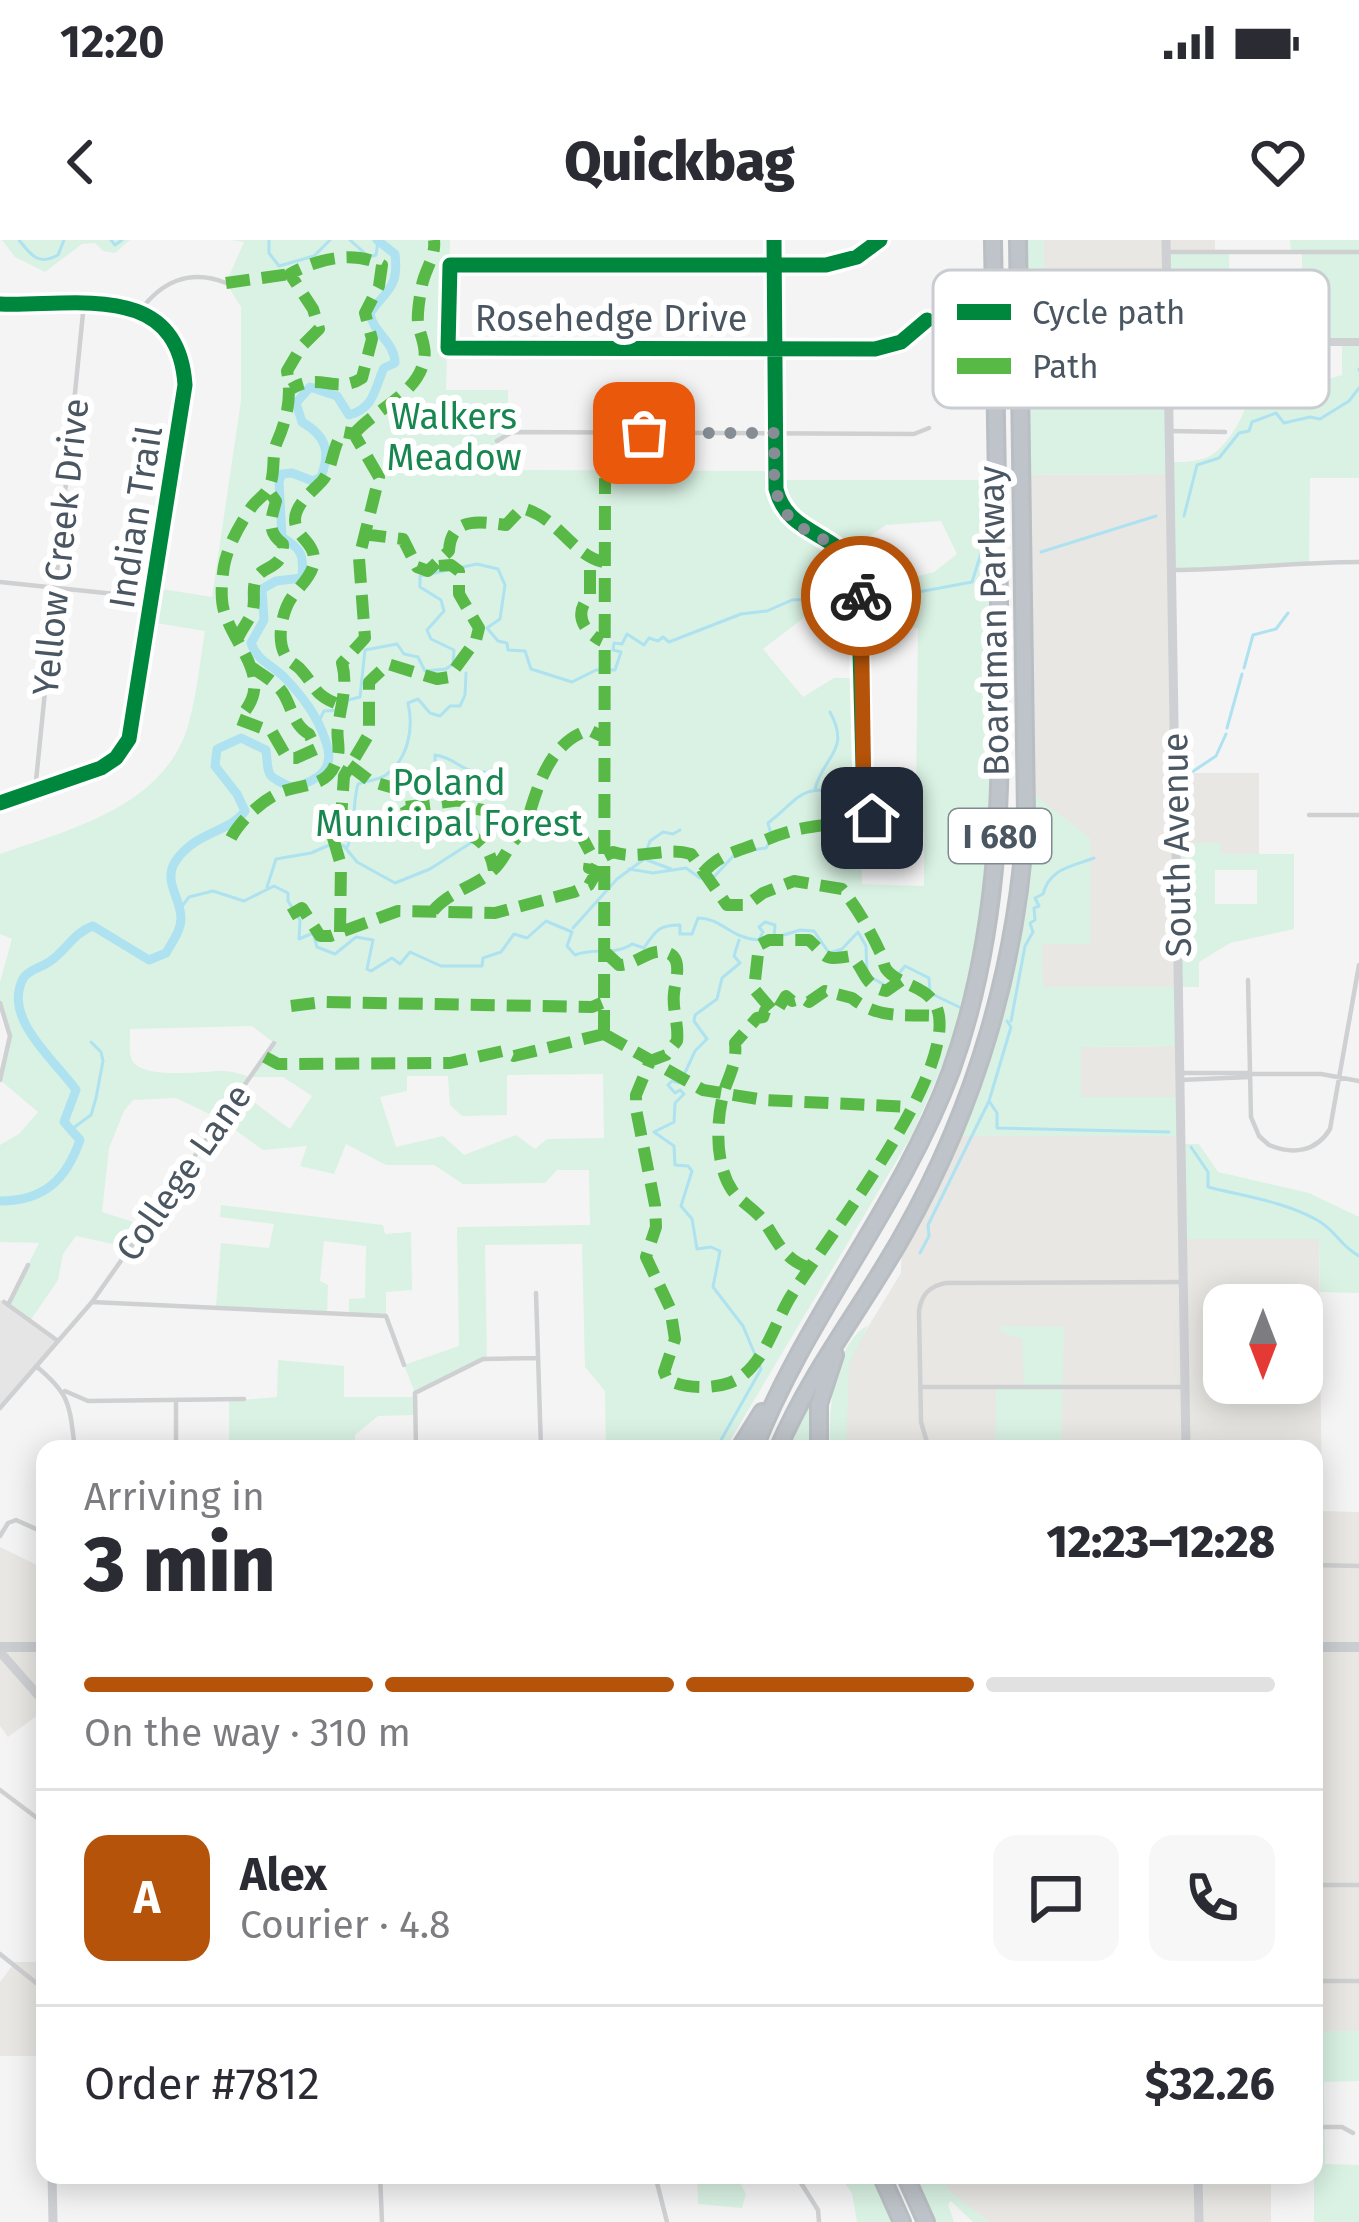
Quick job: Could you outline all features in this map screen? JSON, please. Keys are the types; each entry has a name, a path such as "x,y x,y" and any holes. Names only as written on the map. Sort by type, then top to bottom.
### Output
{"highway":[{"name":"Boardman Parkway","path":"993,240 994,270"},
{"name":"Boardman Parkway","path":"1018,240 1018,270"},
{"name":"Boardman Parkway","path":"758,1440 782,1383 923,1139 956,1056 984,952 998,853 1002,742 996,408"},
{"name":"Boardman Parkway","path":"782,1440 821,1360 888,1259 940,1165 977,1072 1001,990 1019,894 1026,815 1021,408"},
{"path":"820,1440 819,1404 830,1364 888,1259"},
{"path":"746,1440 782,1383"},
{"path":"885,2184 902,2222"},
{"path":"909,2184 926,2222"}],"main road":[{"name":"South Avenue","path":"1169,408 1186,1440"},
{"path":"0,1649 36,1647"},
{"path":"1323,1647 1359,1647"},
{"path":"0,1649 36,1693"},
{"path":"20,1674 21,1658 36,1649"},
{"path":"52,2184 53,2222"},
{"path":"1198,2184 1199,2222"}],"street":[{"path":"774,240 776,489 786,514 806,531 839,546 858,573 864,806 872,818"},
{"path":"774,264 840,263 880,240"},
{"path":"1167,246 1359,252"},
{"name":"Rosehedge Drive","path":"774,264 450,265 448,347 883,348 909,338 927,320"},
{"path":"0,304 116,304 140,311 156,291 177,280 210,277 226,283"},
{"name":"Yellow Creek Drive","path":"35,791 84,303"},
{"name":"Indian Trail","path":"0,803 101,768 126,745 136,714 184,378 169,336 140,311"},
{"path":"496,441 512,432 914,434 929,428"},
{"path":"1170,431 1225,432"},
{"path":"1172,570 1359,562"},
{"path":"0,582 154,598"},
{"path":"1309,815 1359,815"},
{"path":"1248,980 1255,1129 1269,1145 1295,1151 1315,1147 1327,1136 1359,965"},
{"path":"0,1003 10,1036 0,1080"},
{"name":"College Lane","path":"0,1408 92,1302 274,1043"},
{"path":"1180,1077 1339,1076 1359,1081"},
{"path":"28,1265 6,1304 58,1340"},
{"path":"926,1440 920,1388 920,1304 936,1285 1184,1282"},
{"path":"536,1293 541,1440"},
{"path":"92,1302 386,1316 404,1364"},
{"path":"416,1440 415,1394 477,1360 537,1358"},
{"path":"36,1366 64,1391 88,1401 244,1399"},
{"path":"920,1388 1185,1387"},
{"path":"64,1391 74,1440"},
{"path":"176,1402 176,1440"},
{"path":"0,1536 16,1520 36,1529"},
{"path":"1323,1565 1359,1566"},
{"path":"0,1791 36,1817"},
{"path":"1323,1885 1359,1885"},
{"path":"0,1954 36,1983"},
{"path":"1323,1981 1359,1981"},
{"path":"1323,2127 1353,2132"},
{"path":"380,2184 382,2222"},
{"path":"659,2184 667,2222"},
{"path":"802,2184 818,2210 819,2222"}],"shaded area":[{"path":"1044,240 1215,240 1206,270 1044,270"},
{"path":"1170,474 1176,773 1259,773 1259,854 1220,854 1220,844 1179,987 1042,987 1042,944 1089,944 1026,788 1022,475"},
{"path":"1179,1046 1180,1097 1081,1097 1081,1047"},
{"path":"953,1136 1181,1136 1183,1239 1319,1239 1319,1284 1203,1284 1203,1404 1321,1404 1321,1440 842,1440 846,1363 901,1273 902,1237"},
{"path":"0,1300 58,1341 0,1408"},
{"path":"1323,1511 1359,1512 1359,2031 1323,2031"},
{"path":"0,1547 36,1565 36,1717 8,1737 0,1726"},
{"path":"10,1962 36,1962 36,2056 0,2056 0,1982 13,1965"},
{"path":"945,2184 1271,2184 1271,2222 989,2222"}],"green space":[{"path":"2,240 130,240 115,253 95,243 82,244 45,272 15,257"},
{"name":"Poland Municipal Forest","path":"232,240 450,240 446,390 508,390 508,433 497,441 498,470 775,471 776,480 997,480 1002,742 976,988 912,1135 730,1440 606,1440 605,1391 585,1367 582,1244 485,1245 487,1359 415,1393 404,1365 459,1346 457,1227 590,1225 589,1170 557,1170 545,1183 463,1184 434,1165 386,1165 346,1144 334,1174 300,1166 307,1146 263,1150 220,1119 176,1098 133,1100 109,1148 102,1212 146,1226 131,1248 76,1236 63,1254 58,1280 30,1321 8,1305 39,1243 0,1242 0,1145 19,1134 38,1112 0,1080 10,1036 0,1003 0,982 12,939 0,934 0,854 85,823 138,794 177,751 189,722 205,631 150,622 155,588 212,597 241,401 241,307 226,283 244,242","holes":["941,521 957,554 934,572 861,591 858,573 846,552 886,525","815,609 861,609 862,627 918,628 916,799 864,799 862,678 834,678 803,697 763,649","861,819 924,833 924,886 862,884","252,1026 274,1043 250,1077 226,1071 146,1070 131,1058 130,1029","603,1074 604,1138 547,1139 535,1149 516,1135 464,1155 443,1136 396,1147 380,1097 407,1091 407,1076 448,1076 450,1105 462,1116 507,1115 507,1075","250,1077 283,1077 312,1096 290,1129 240,1092"]},
{"path":"1018,240 1044,240 1044,270 1019,270"},
{"path":"1290,240 1359,240 1359,478 1310,478 1309,562 1221,571 1172,570 1170,474 1022,475 1021,408 1170,408 1171,462 1210,456 1224,444 1245,408 1329,408 1329,379 1342,375 1342,342 1329,342 1329,270 1302,270 1302,253 1291,252"},
{"path":"1167,252 1229,252 1229,270 1167,270"},
{"path":"1026,788 1090,838 1090,944 1042,944 1043,987 1178,987 1176,843 1220,843 1221,854 1294,854 1294,929 1230,943 1199,962 1199,987 1179,987 1179,1046 1081,1047 1081,1097 1180,1097 1181,1136 953,1136 997,1006","holes":["1215,870 1257,870 1257,904 1215,904"]},
{"path":"1181,1144 1199,1144 1218,1172 1309,1193 1359,1217 1359,1293 1323,1292 1319,1239 1183,1239"},
{"path":"221,1205 383,1225 385,1234 411,1232 412,1290 386,1292 386,1316 349,1314 349,1299 365,1298 366,1246 324,1241 320,1281 328,1285 327,1313 216,1307 221,1243 269,1248 274,1224 220,1217"},
{"path":"868,1325 849,1364 846,1440 830,1440 835,1381 856,1335"},
{"path":"1000,1326 1064,1327 1061,1440 995,1440 996,1387 1024,1386 1022,1339 1001,1332"},
{"path":"278,1360 344,1366 344,1397 415,1397 416,1415 378,1416 355,1440 229,1440 229,1401 277,1397"},
{"path":"826,1362 818,1440 787,1440"},
{"path":"1323,2031 1359,2031 1359,2081 1324,2082 1325,2164 1359,2165 1359,2222 1314,2222 1314,2184 1323,2184"},
{"path":"697,2184 741,2184 746,2194 742,2208 698,2204"},
{"path":"846,2184 885,2184 902,2222 857,2222 852,2193"},
{"path":"909,2184 945,2184 989,2222 973,2222 951,2201 954,2222 926,2222"}],"waterway":[{"path":"19,240 40,259 58,255 64,240"},
{"path":"111,240 115,245 122,240"},
{"path":"269,240 269,253 279,266 314,256 330,240"},
{"path":"350,240 369,257 376,255 378,241"},
{"path":"0,1201 29,1197 51,1185 68,1166 80,1140 64,1122 76,1090 34,1039 19,1008 24,977 93,926 149,960 166,953 181,923 171,876 175,862 192,844 245,811 215,766 217,749 241,738 266,750 270,775 293,788 327,767 328,752 314,715 251,643 264,620 262,589 276,581 302,578 300,553 282,537 279,481 282,474 292,473 313,481 321,477 326,459 321,439 302,422 296,403 310,387 337,396 349,415 358,412 372,397 384,368 395,363 370,313 395,274 395,254 377,240"},
{"path":"1184,516 1197,465 1219,458 1239,433 1249,431 1252,422 1276,413 1284,423 1320,419 1349,401 1359,388"},
{"path":"1041,552 1156,516"},
{"path":"867,595 895,597 905,589 913,593 972,582 984,544"},
{"path":"319,721 324,711 345,710 348,700 360,697 365,650 397,644 404,654 418,657 425,671 453,664 454,650 431,639 427,630 444,611 441,600 420,587 420,576 477,564 498,569 505,585 500,619 487,628 498,641 507,643 508,650 525,651 531,669 572,682 596,670 615,670 621,652 613,650 614,643 622,644 627,634 644,645 649,638 658,641 663,637 669,642 792,600 829,598 844,592 855,595"},
{"path":"1244,668 1253,635 1276,629 1288,613"},
{"path":"346,849 358,784 386,775 404,752 410,723 408,703 418,699 430,713 440,716 450,706 460,706 466,673"},
{"path":"1227,728 1242,674"},
{"path":"815,789 837,745 830,712"},
{"path":"1186,776 1216,756 1226,734"},
{"path":"267,887 276,859 334,843 395,883 430,869 480,837 435,755 466,769 493,772"},
{"path":"629,869 653,873 686,868 700,878 712,879 737,852 766,848 772,838 768,823 802,795 819,790 848,793"},
{"path":"355,814 373,827 402,830"},
{"path":"573,928 617,879 643,860 650,841 663,832 680,830"},
{"path":"1011,1021 1025,946 1033,932 1030,923 1039,906 1035,898 1056,874 1094,858"},
{"path":"647,860 671,869"},
{"path":"180,909 189,897 213,891 244,901 274,886 288,893 300,920 299,939 313,933 317,947 335,954 356,937 373,940 367,969 371,971 392,958 400,964 410,952 441,966 482,966 483,958 501,952 514,934 527,938 546,921 572,932 567,946 575,955 632,944 644,948 666,926 680,925 680,934 692,934 698,918 759,940 763,932 759,927 765,922 775,925 774,938 814,931 829,953 842,949 858,932 866,946 867,975 888,987 905,966 929,978 930,993 959,1007"},
{"path":"683,1077 695,1051 707,1039 695,1015 717,999 722,978 740,963 734,956 739,940"},
{"path":"1007,1021 1011,1027 989,1101 997,1113 997,1128 1169,1132"},
{"path":"69,1131 91,1115 96,1098 103,1061 91,1042"},
{"path":"680,1083 668,1085 684,1094 675,1103 674,1122 654,1132 674,1146 675,1165 692,1171 681,1206 692,1219 697,1249 720,1251 713,1287 743,1326 761,1369 721,1440"},
{"path":"920,1253 929,1236 928,1225 989,1101"},
{"path":"1191,1147 1208,1172 1208,1187 1305,1214 1324,1224 1359,1256"}],"marked path":[{"path":"354,434 405,392 420,372 425,350 418,309 434,240"},
{"path":"251,667 280,689 316,749 287,758 272,732 238,719 249,705 254,678 224,611 223,571 239,528 271,482 275,447 288,408 287,371 319,329 313,309 290,274 335,258 382,265 379,286 365,313 372,339 362,378 344,384 311,382 291,389"},
{"path":"226,283 290,274"},
{"path":"231,838 245,818 272,797 322,780 338,755 342,663 365,638 359,558 379,477 354,434 344,432 326,476 296,513 296,526 314,559 288,603 281,635 287,658 320,695 340,705"},
{"path":"604,1034 605,478"},
{"path":"237,640 252,613 258,576 282,553 283,544 271,525 276,501 268,490"},
{"path":"362,534 403,539 417,567 428,571 449,551 461,526 478,522 506,525 522,508 545,519 582,551 603,562"},
{"path":"340,932 341,865 333,838 341,818 344,776 369,734 369,682 388,664 437,679 449,677 476,640 479,628 459,594 459,571 451,565 437,566"},
{"path":"590,570 590,596 581,615 585,627 602,641"},
{"path":"433,911 497,866 524,831 545,772 562,746 589,730 603,737"},
{"path":"349,765 370,781 394,788 406,807 408,821 472,836 482,843 494,870"},
{"path":"406,807 461,800 477,809 501,813 524,831 581,835 591,854 589,868 599,873"},
{"path":"703,873 723,857 777,836 872,818"},
{"path":"605,856 613,852 691,854 727,905 747,905 794,881 842,889 868,928 886,969 931,998 939,1016 937,1045 925,1080 883,1159 791,1296 759,1357 741,1377 722,1385 689,1386 667,1379 664,1372 675,1339 670,1308 646,1257 656,1227 655,1205 636,1095 650,1061 666,1055 677,1041 677,963 671,954 658,952 619,965 605,952"},
{"path":"290,915 302,908 320,936 330,936 398,911 495,913 574,892 589,885 596,873"},
{"path":"771,1009 754,989 759,945 769,940 809,940 826,956 851,956 879,989 886,991 902,980"},
{"path":"809,1268 783,1250 761,1218 732,1190 722,1167 720,1112 735,1043 765,1011 778,1009 786,996 809,1002 825,991 882,1013 939,1016"},
{"path":"291,1006 322,1002 592,1007 604,1002"},
{"path":"604,1034 703,1090 764,1100 912,1107"},
{"path":"265,1057 278,1064 450,1063 503,1051 514,1056 604,1034"}],"cycle path":[{"path":"774,240 776,489 791,516 839,549 858,573 864,806 872,818"},
{"path":"880,240 857,257 826,265 450,265 448,348 875,349 901,342 927,320"},
{"path":"0,304 88,303 142,314 163,328 178,351 185,385 129,739 116,758 101,768 0,803"}],"way so far":[{"path":"644,433 775,433 776,489 781,505 801,528 845,552 858,573 861,596"}],"route":[{"path":"861,596 864,806 872,818"}],"park label":[{"name":"Walkers Meadow","path":"454,436"}]}
